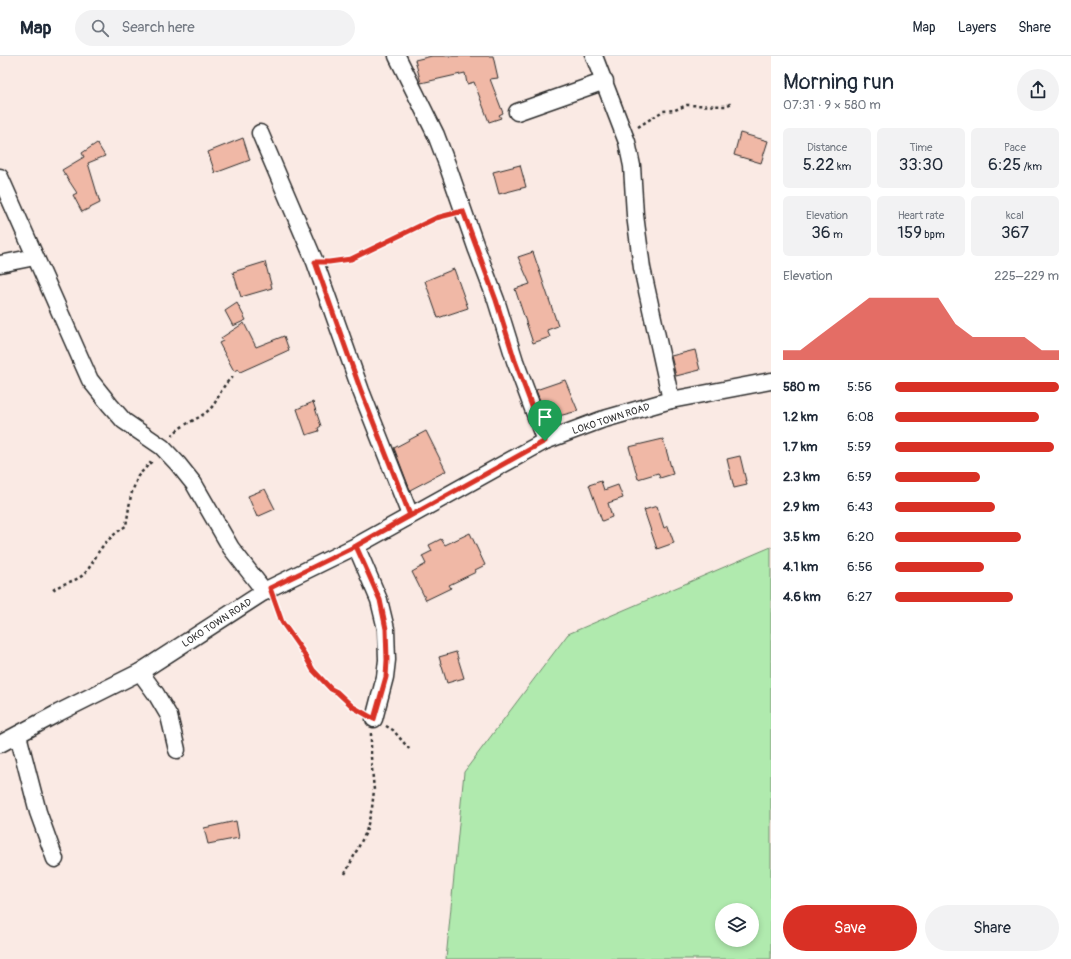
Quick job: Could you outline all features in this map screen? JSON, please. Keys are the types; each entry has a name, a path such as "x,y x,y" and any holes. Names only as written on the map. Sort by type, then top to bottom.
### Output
{"street":[{"path":"397,56 436,135 496,300 515,361 545,441"},
{"path":"594,56 628,142 632,166 635,215 642,268 671,400"},
{"path":"517,112 605,81"},
{"path":"260,133 315,262 361,391 410,515"},
{"path":"0,177 90,380 124,420 162,447 194,484 232,548 267,590"},
{"path":"0,264 35,256"},
{"name":"LOKO TOWN ROAD","path":"0,744 70,706 140,672 267,590 356,546 545,441 601,420 671,400 771,381"},
{"path":"356,546 378,595 386,629 386,677 374,719"},
{"path":"140,672 156,694 169,716 177,750"},
{"path":"18,735 38,812 55,859"}],"path":[{"path":"628,142 630,132 663,111 675,110 687,105 726,106 732,103"},
{"path":"315,262 351,259 436,218 463,211"},
{"path":"53,590 61,584 77,579 85,574 102,546 117,531 126,526 131,495 138,476 175,432 210,409 221,389 233,377"},
{"path":"267,590 282,622 303,652 313,670 331,689 337,692 353,707 393,730 410,750"},
{"path":"345,874 366,832 372,808 374,790 371,757 371,733 374,719"}],"green space":[{"path":"771,547 771,959 446,959 464,772 568,634"}],"building":[{"path":"432,56 493,56 498,78 490,79 503,113 499,115 501,118 489,122 474,82 467,84 465,73 421,83 415,60"},
{"path":"740,133 768,141 761,163 734,155"},
{"path":"243,138 250,160 215,173 208,152"},
{"path":"97,143 105,156 88,163 100,203 82,212 73,195 77,193 62,170 84,157 82,153"},
{"path":"520,165 526,187 499,194 493,172"},
{"path":"533,252 558,326 547,330 550,337 533,343 515,289 530,284 518,257"},
{"path":"265,262 272,288 241,297 233,272"},
{"path":"454,269 468,308 438,318 425,281"},
{"path":"237,303 246,320 233,326 225,311"},
{"path":"244,323 256,347 284,336 289,350 240,372 238,369 234,371 219,343 223,341 221,338"},
{"path":"695,350 700,370 676,376 671,356"},
{"path":"565,380 578,411 547,419 536,390"},
{"path":"313,402 321,426 318,428 319,431 306,435 297,409"},
{"path":"426,431 446,471 410,490 394,448"},
{"path":"663,439 673,474 660,478 658,473 638,479 629,447"},
{"path":"740,456 747,485 734,488 727,459"},
{"path":"601,481 604,490 618,485 623,498 608,503 612,517 602,521 589,485"},
{"path":"265,489 275,509 257,517 248,496"},
{"path":"657,506 664,528 668,526 674,543 657,549 644,510"},
{"path":"470,533 485,565 475,570 476,572 449,585 451,588 426,600 412,572 426,564 422,556 432,551 429,545 441,539 445,545"},
{"path":"456,652 464,678 447,683 439,657"},
{"path":"236,821 239,838 208,844 204,828"}],"route":[{"path":"545,441 356,546 380,600 386,629 387,660 386,677 379,697 374,719 353,707 337,692 331,689 313,670 303,652 282,622 270,588 356,546 410,515 361,391 315,262 351,259 436,218 463,211 496,300 504,331 545,441"}]}
